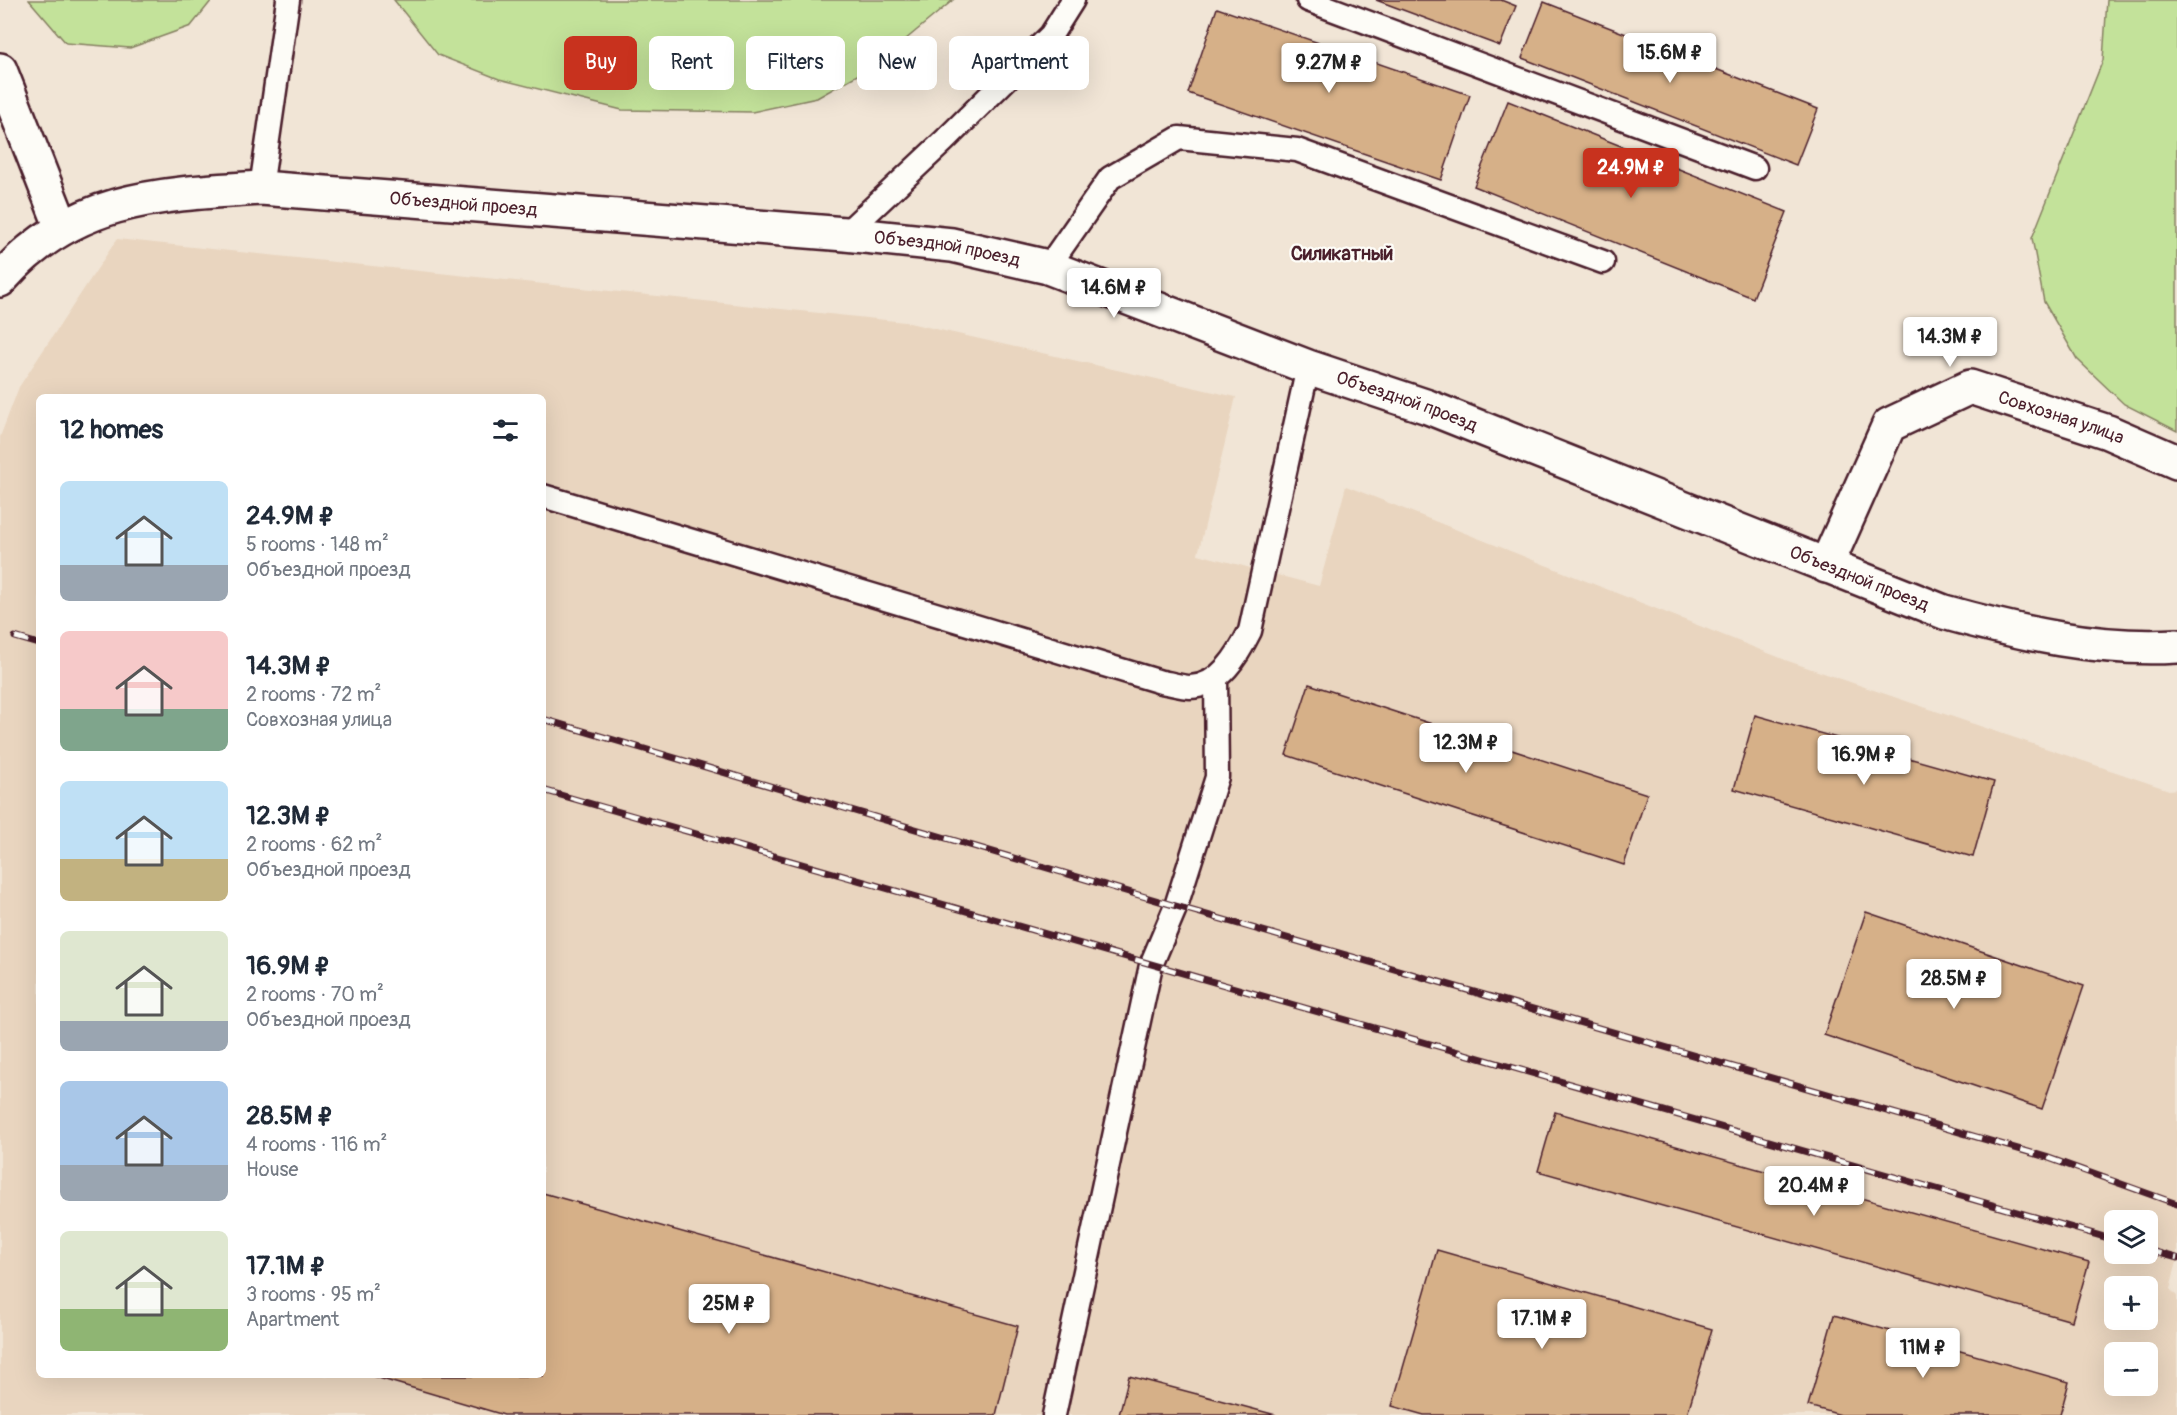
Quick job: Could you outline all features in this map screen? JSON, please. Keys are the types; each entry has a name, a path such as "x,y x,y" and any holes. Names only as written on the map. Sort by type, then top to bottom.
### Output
{"street":[{"path":"0,70 62,228"},
{"name":"Объездной проезд","path":"0,280 21,256 62,228 116,204 185,192 261,188 845,234 952,245 1048,267 1308,367 1428,407 1944,612 1994,626 2105,644 2177,646"},
{"name":"Совхозная улица","path":"1826,566 1889,425 1970,387 2108,432 2177,462"}],"lane":[{"path":"261,188 288,0"},
{"path":"845,234 944,141 1051,35 1073,0"},
{"path":"1308,0 1755,168"},
{"path":"1048,267 1110,178 1179,138 1297,150 1603,262"},
{"path":"546,497 1161,682 1191,687 1216,678 1236,658 1250,631 1308,367"},
{"path":"1054,1415 1151,965 1176,906 1217,777 1216,678"}],"shaded area":[{"path":"117,239 905,322 1236,397 1198,554 1319,586 1346,486 1788,661 2169,790 2177,789 2177,1262 2170,1289 2177,1296 2177,1415 0,1415 0,437 19,387"}],"green space":[{"path":"29,0 212,0 191,26 130,48 66,43"},
{"path":"394,0 953,0 910,36 857,36 857,75 845,82 845,36 746,36 746,90 831,90 817,98 752,112 622,110 499,79 438,55"},
{"path":"2107,0 2177,0 2177,431 2124,404 2077,359 2044,302 2032,238 2103,60"}],"building":[{"path":"1376,0 1501,0 1516,6 1500,46"},
{"path":"1544,2 1818,109 1796,165 1522,58"},
{"path":"1217,8 1470,95 1441,180 1188,93"},
{"path":"1508,101 1787,212 1753,298 1474,186"},
{"path":"1309,684 1647,794 1624,865 1286,755"},
{"path":"1755,715 1994,782 1973,857 1734,789"},
{"path":"1866,912 2084,986 2042,1109 1824,1035"},
{"path":"1555,1112 2089,1262 2072,1321 1538,1171"},
{"path":"546,1194 1018,1326 996,1415 504,1415 379,1378 546,1378"},
{"path":"1437,1250 1712,1329 1687,1415 1424,1415 1392,1406"},
{"path":"1834,1315 2069,1382 2060,1415 1841,1415 1808,1406"},
{"path":"1129,1376 1276,1415 1119,1415"}],"railway":[{"path":"15,637 36,643"},
{"path":"546,720 1176,906 2046,1157 2177,1204"},
{"path":"546,791 2104,1237"},
{"path":"2158,1253 2177,1258"}],"district":[{"name":"Силикатный","path":"1342,253"}]}
